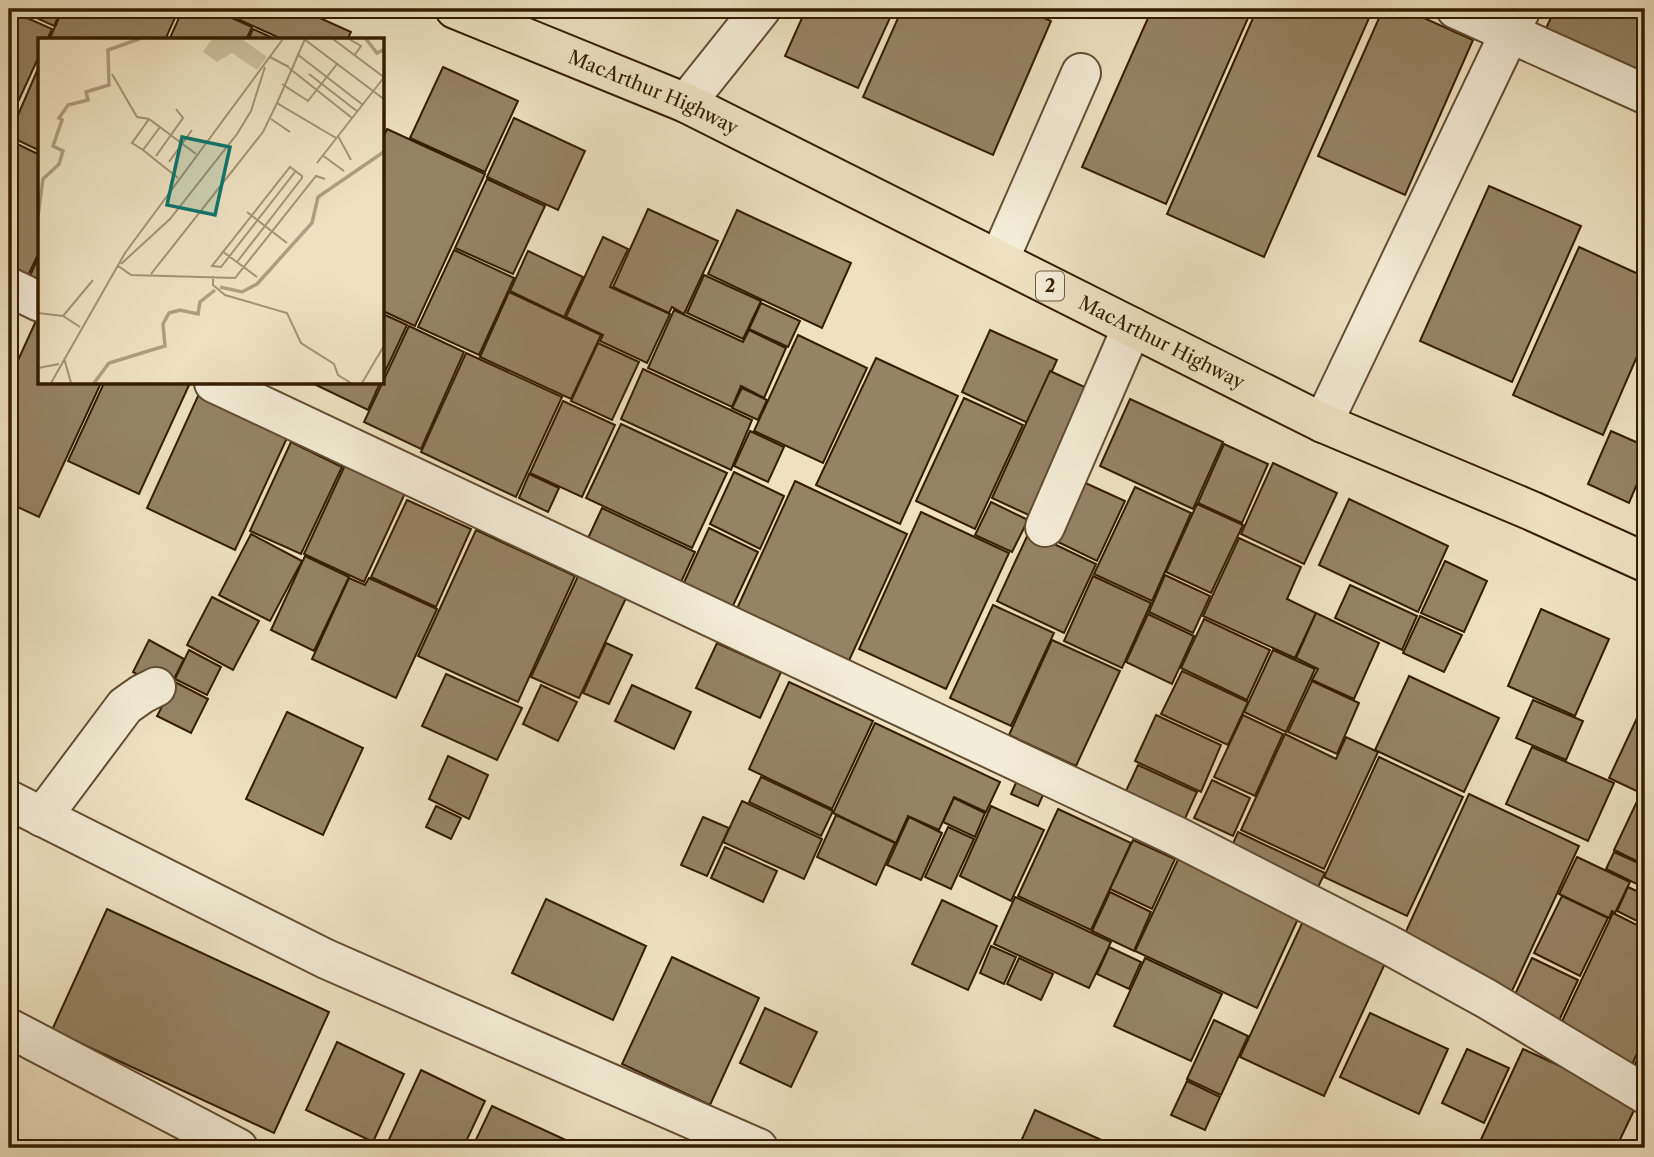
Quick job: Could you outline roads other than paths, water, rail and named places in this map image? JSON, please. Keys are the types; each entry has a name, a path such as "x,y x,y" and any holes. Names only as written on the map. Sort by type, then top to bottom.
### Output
{"highway":[{"name":"MacArthur Highway","path":"455,9 686,103 1323,423 1645,562"}],"street":[{"path":"686,103 761,9"},
{"path":"1456,9 1515,20 1645,94"},
{"path":"1323,423 1515,20"},
{"path":"999,260 1081,73"},
{"path":"9,287 38,301"},
{"path":"1045,527 1132,327"},
{"path":"218,385 1176,836 1487,999 1645,1094"},
{"path":"156,687 125,706 25,809 326,959 758,1148"},
{"path":"9,1028 238,1148"}]}
